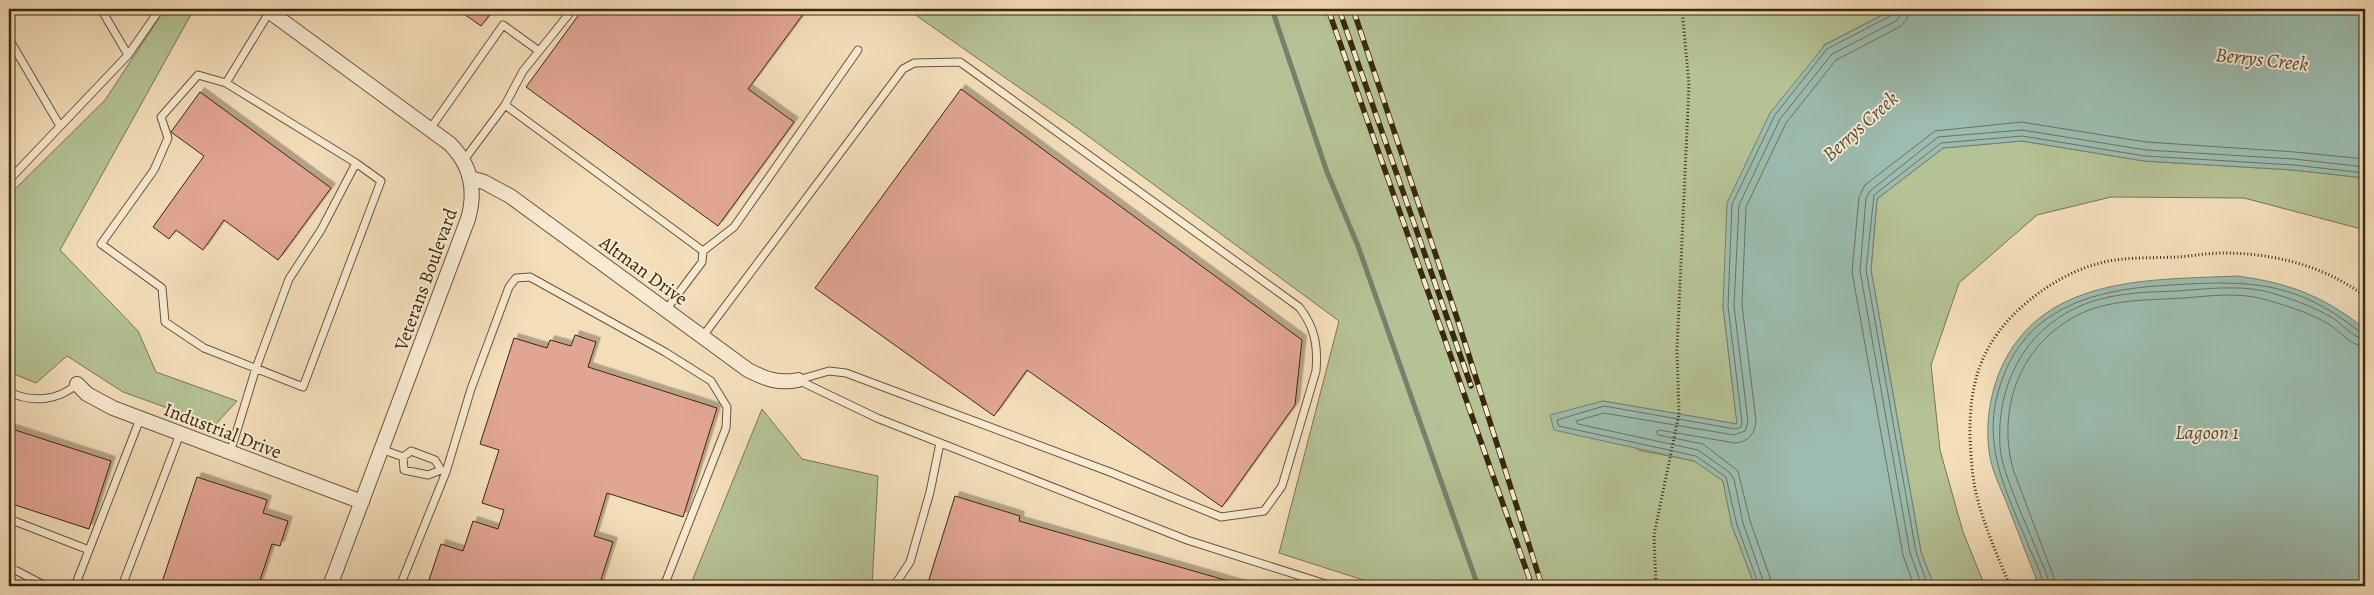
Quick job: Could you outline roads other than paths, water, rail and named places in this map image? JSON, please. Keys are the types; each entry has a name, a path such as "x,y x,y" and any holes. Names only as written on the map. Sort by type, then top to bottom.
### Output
{"street":[{"name":"Veterans Boulevard","path":"269,10 450,144 464,160 470,178 472,199 468,219 330,586"},
{"name":"Altman Drive","path":"470,178 484,182 510,196 760,377 786,383 798,380"},
{"name":"Industrial Drive","path":"76,384 99,402 140,419 362,502"}],"lane":[{"path":"101,9 128,55"},
{"path":"9,180 128,55 160,9"},
{"path":"464,160 505,105 523,71 573,9"},
{"path":"226,83 269,10"},
{"path":"430,129 502,25 539,51"},
{"path":"9,39 60,126"},
{"path":"666,310 702,262 703,251 734,227 858,50"},
{"path":"703,336 903,69 914,63 960,62 1299,307 1310,321 1317,354 1316,371 1282,486 1264,510 1221,518 1110,472 846,373 829,371 798,380"},
{"path":"198,75 226,83 356,162 381,181 303,387 204,348 165,322 162,288 101,244 154,170 168,138 161,117 198,75"},
{"path":"505,105 703,251"},
{"path":"230,453 256,368 289,279 321,230 356,162"},
{"path":"400,586 444,471 471,389 509,287 516,278 530,277 665,352 711,381 727,407 726,428 664,586"},
{"path":"798,380 876,418 1187,540 1332,586"},
{"path":"9,392 20,397 42,399 66,394 76,384"},
{"path":"76,586 140,419"},
{"path":"122,586 180,434"},
{"path":"894,586 910,562 930,492 940,444"},
{"path":"381,449 403,457"},
{"path":"403,457 411,452 421,454 435,460 444,471"},
{"path":"403,457 404,470 428,475 444,471"},
{"path":"9,519 89,550"},
{"path":"17,571 46,586"}],"water":[{"name":"Berrys Creek","path":"1894,9 2321,9 2365,13 2365,178 2293,170 2144,161 2022,141 1943,148 1877,199 1871,270 1921,552 1934,586 1755,586 1732,526 1723,481 1694,461 1554,430 1550,415 1603,401 1737,424 1723,306 1727,203 1770,113 1825,45"},
{"name":"Lagoon 1","path":"2237,276 2290,287 2305,293 2335,308 2365,329 2365,586 2039,586 1996,476 1989,451 1990,405 1999,372 2004,362 2023,333 2047,312 2075,298 2106,288 2138,282"}],"waterway":[{"path":"1272,9 1327,172 1358,246 1478,586"}],"railway":[{"path":"1328,9 1532,586"},
{"path":"1339,9 1471,386"},
{"path":"1353,9 1457,318 1542,586"}]}
